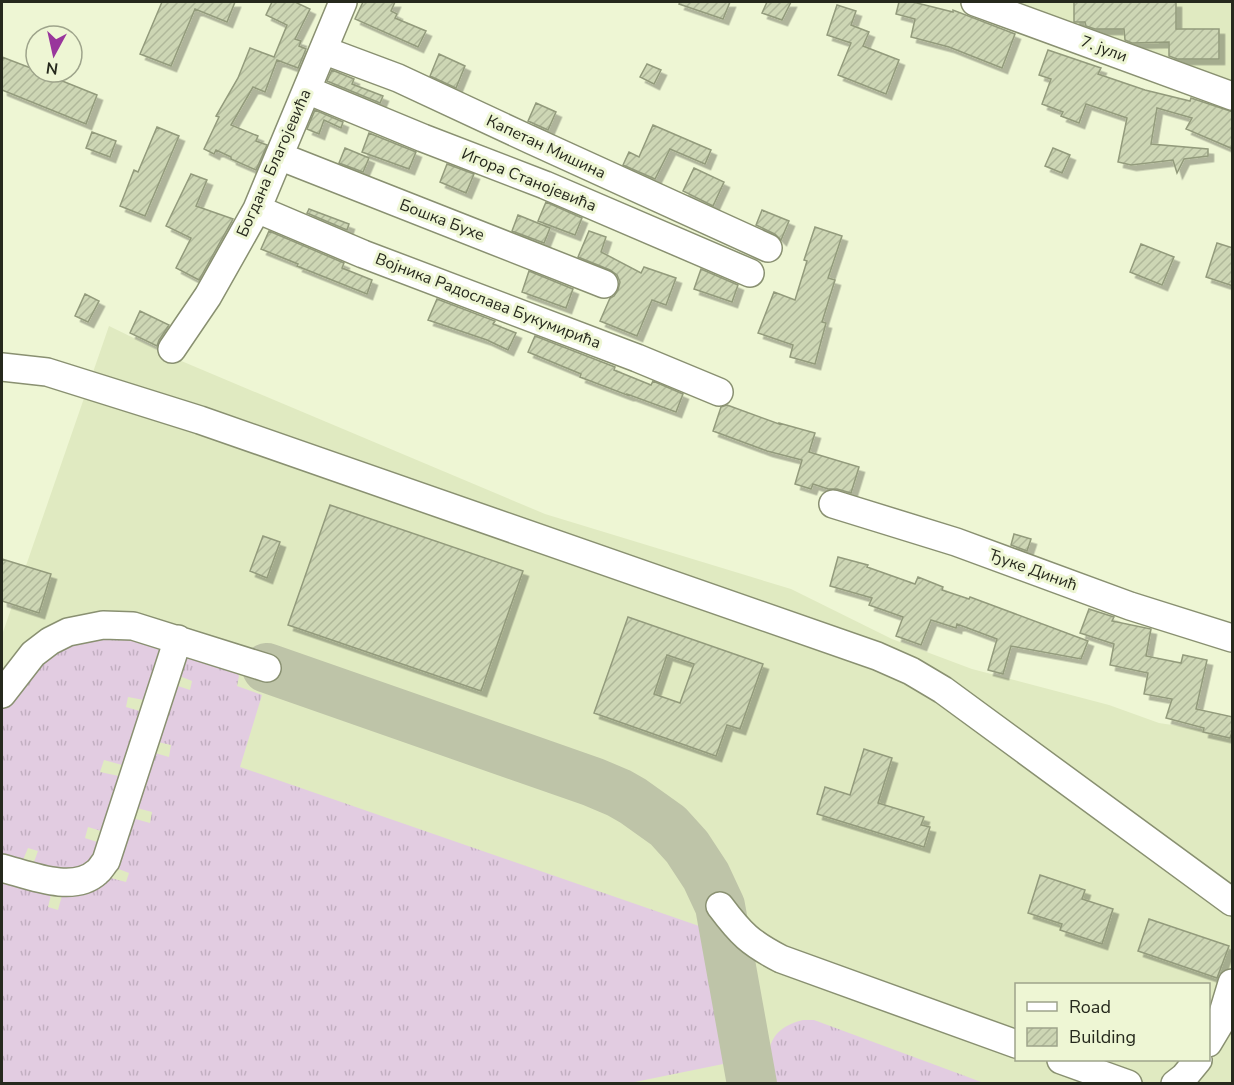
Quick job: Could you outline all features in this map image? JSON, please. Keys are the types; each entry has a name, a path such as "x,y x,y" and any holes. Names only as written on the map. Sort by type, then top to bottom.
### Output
{"street":[{"name":"Богдана Благојевића","path":"172,349 208,296 257,209 343,2"},
{"name":"7. јули","path":"975,2 1233,96"},
{"name":"Капетан Мишина","path":"323,50 398,78 768,248"},
{"name":"Игора Станојевића","path":"307,90 545,185 750,273"},
{"name":"Бошка Бухе","path":"279,156 604,284"},
{"name":"Војника Радослава Букумирића","path":"257,209 363,254 637,358 719,392"},
{"path":"2,367 48,372 200,420 877,656 943,690 1233,902"},
{"name":"Ђуке Динић","path":"833,504 956,542 1130,606 1233,638"},
{"path":"2,694 33,654 50,640 68,632 95,626 119,624 133,626 267,668"},
{"path":"2,868 58,883 86,878 97,873 106,861 178,639"},
{"path":"720,906 749,941 780,959 1015,1043"},
{"path":"1210,1040 1220,1023 1233,983"},
{"path":"1067,1061 1128,1083"},
{"path":"1175,1083 1184,1077 1196,1061"}],"shaded area":[{"path":"991,2 1232,2 1232,86"},
{"path":"109,326 179,360 545,514 791,589 892,639 972,669 1109,705 1159,723 1232,734 1232,1083 2,1084 2,635"}],"green space":[{"path":"98,630 167,647 144,700 128,697 126,707 140,711 145,722 133,760 122,765 104,760 100,772 119,776 124,787 110,827 101,831 88,827 85,838 97,842 103,853 90,871 31,870 38,851 28,848 20,867 2,862 2,703 42,653"},
{"path":"178,654 233,665 239,676 237,686 262,695 240,767 699,926 708,941 733,1062 625,1084 2,1083 2,872 53,887 48,907 58,910 64,888 107,877 126,882 129,873 116,868 132,818 150,823 152,812 137,808 155,753 169,757 171,745 158,742 166,691 178,686 190,690 192,681 182,677 175,665"},
{"path":"803,1020 814,1020 984,1083 771,1083 768,1061 771,1043 782,1029"}],"building":[{"path":"162,2 235,2 227,22 195,9 171,66 140,54"},
{"path":"272,2 295,2 310,9 295,39 301,41 299,46 306,49 298,68 277,60 265,92 253,87 231,125 258,136 256,141 267,145 256,170 216,150 214,154 204,149 219,117 216,116 238,78 250,48 274,57 287,25 266,15"},
{"path":"363,2 395,2 391,11 397,14 395,18 426,31 418,47 355,19"},
{"path":"680,2 730,2 723,19 679,4"},
{"path":"767,2 791,2 782,20 762,13"},
{"path":"899,2 913,2 953,12 953,10 1015,34 1002,68 949,47 911,37 915,19 896,14"},
{"path":"1074,2 1176,2 1176,29 1219,29 1219,59 1177,59 1169,56 1169,42 1132,43 1125,40 1124,29 1095,29 1086,26 1085,22 1074,22"},
{"path":"837,5 856,11 851,25 869,32 863,46 899,60 886,94 838,75 851,43 827,35"},
{"path":"1048,50 1101,68 1098,74 1145,90 1190,101 1191,98 1233,112 1233,149 1186,129 1192,118 1157,108 1151,144 1208,149 1208,156 1184,159 1177,173 1173,160 1131,165 1118,162 1127,118 1086,104 1079,123 1061,116 1063,112 1042,104 1051,79 1039,75"},
{"path":"439,54 465,66 456,88 430,76"},
{"path":"2,57 24,65 24,84 70,84 97,95 86,124 2,90"},
{"path":"647,64 661,70 654,84 640,77"},
{"path":"332,70 354,79 352,84 383,96 380,103 327,81"},
{"path":"536,103 556,112 548,130 528,121"},
{"path":"315,110 343,122 341,128 324,120 319,134 307,129"},
{"path":"653,125 711,150 705,164 670,149 655,179 623,165 629,152 639,157"},
{"path":"157,127 179,136 145,216 120,206 134,170 138,172"},
{"path":"92,132 116,141 110,157 86,148"},
{"path":"369,133 416,152 409,169 362,152"},
{"path":"345,148 369,158 363,172 339,163"},
{"path":"1053,148 1070,155 1062,173 1045,166"},
{"path":"447,164 474,174 466,193 440,182"},
{"path":"694,168 724,182 713,206 683,191"},
{"path":"191,174 207,180 196,206 233,219 199,280 176,268 191,238 166,226"},
{"path":"546,202 582,218 575,235 538,221"},
{"path":"309,209 349,224 347,230 307,213"},
{"path":"762,210 789,221 781,240 775,234 756,225"},
{"path":"518,215 550,228 544,243 512,231"},
{"path":"815,227 842,236 828,278 835,280 822,322 826,323 815,364 790,357 793,345 758,333 774,292 795,300 807,261 804,260"},
{"path":"269,231 344,263 342,268 372,280 367,294 261,249"},
{"path":"589,231 606,237 601,252 641,273 644,267 676,278 666,305 652,300 637,336 600,321 610,298 618,290 620,282 617,275 610,270 578,257"},
{"path":"1217,243 1233,248 1233,286 1206,277"},
{"path":"1141,244 1174,257 1162,285 1130,272"},
{"path":"701,269 738,285 732,302 694,289"},
{"path":"529,271 573,289 566,308 522,292"},
{"path":"85,294 99,301 88,322 75,316"},
{"path":"437,299 495,321 493,324 516,333 508,350 487,340 428,320"},
{"path":"140,311 169,325 157,346 130,333"},
{"path":"535,336 615,367 614,370 651,385 653,381 683,394 676,412 580,377 581,374 528,352"},
{"path":"727,405 779,424 815,433 809,452 859,467 851,493 813,484 811,489 795,484 802,460 767,451 713,431 721,407"},
{"path":"330,505 523,571 481,691 288,625"},
{"path":"1014,534 1031,539 1027,551 1011,545"},
{"path":"263,536 280,542 267,578 250,571"},
{"path":"838,557 868,565 867,567 915,584 918,577 943,587 942,590 969,599 970,597 1088,641 1081,659 1011,646 1003,674 988,670 997,639 957,624 956,628 931,620 921,645 896,636 903,617 869,605 872,598 830,586"},
{"path":"2,559 51,574 39,613 2,601"},
{"path":"1089,609 1114,617 1112,621 1151,629 1146,656 1181,663 1183,655 1207,660 1196,709 1233,717 1230,738 1203,732 1204,728 1166,718 1172,699 1144,694 1148,673 1110,665 1114,644 1080,633"},
{"path":"628,617 763,664 740,729 727,725 716,756 594,713","holes":["667,655 694,664 680,703 654,694"]},
{"path":"864,749 892,758 878,803 924,817 921,825 930,827 924,847 817,814 825,787 850,795"},
{"path":"1040,875 1085,890 1082,899 1113,909 1102,944 1060,930 1062,924 1028,913"},
{"path":"1149,919 1229,946 1217,978 1138,951"}],"taxiway":[{"path":"267,668 593,782 633,801 668,826 687,847 706,876 720,906 752,1084"}]}
